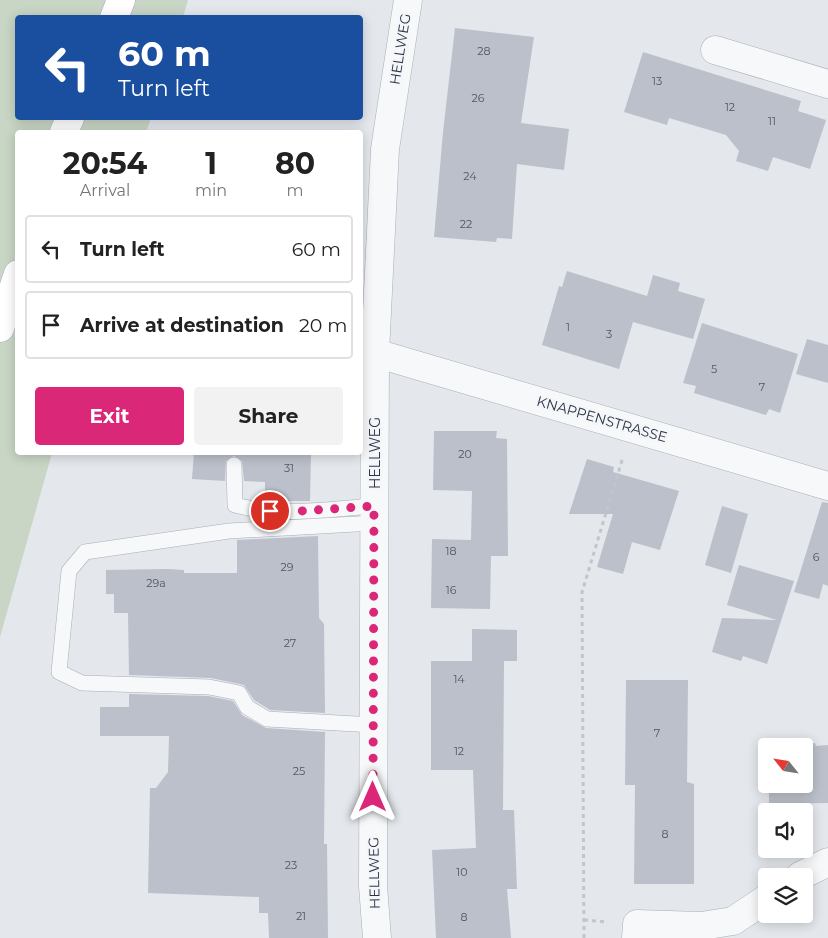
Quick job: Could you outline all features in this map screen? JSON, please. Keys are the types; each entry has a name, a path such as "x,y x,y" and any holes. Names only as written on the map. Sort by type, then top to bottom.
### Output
{"main road":[{"path":"115,15 121,0"},
{"path":"0,328 15,283"}],"street":[{"name":"HELLWEG","path":"377,938 373,886 375,353 385,149 408,0"},
{"path":"715,50 828,84"},
{"name":"KNAPPENSTRASSE","path":"375,353 630,426 828,486"},
{"path":"813,870 828,862"},
{"path":"636,938 637,924 701,926 733,921 758,904"}],"lane":[{"path":"234,465 234,504 252,509 287,512 374,515"},
{"path":"374,515 229,531 85,552 69,571 59,672 82,683 209,687 239,693 247,707 267,719 374,725"}],"path":[{"path":"584,938 582,592 630,426"}],"green space":[{"path":"0,0 188,0 184,15 15,15 15,120 150,120 147,130 15,130 15,455 51,455 0,637"}],"building":[{"path":"455,28 534,37 521,123 569,129 564,170 517,164 512,239 497,238 496,242 434,237 443,132"},
{"path":"643,52 801,101 798,111 826,120 810,169 773,157 768,171 736,161 739,151 726,135 669,118 667,125 624,112"},
{"path":"567,271 647,296 653,275 680,283 678,291 705,299 693,339 633,322 619,369 542,345 559,286 562,287"},
{"path":"702,323 798,354 780,413 769,409 766,415 694,393 696,386 683,383"},
{"path":"807,339 828,345 828,383 796,374"},
{"path":"434,431 497,431 496,438 507,439 508,556 491,556 490,609 431,608 432,539 471,540 472,491 433,490"},
{"path":"194,455 311,455 310,501 265,501 265,482 244,481 242,461 234,456 226,461 225,481 192,479"},
{"path":"587,459 614,467 613,472 679,491 660,550 632,542 623,574 597,567 613,514 569,514"},
{"path":"822,502 828,503 828,586 823,584 819,599 794,592"},
{"path":"722,506 748,514 731,573 705,565"},
{"path":"318,536 319,618 324,624 325,713 270,710 254,700 244,685 211,678 129,675 128,613 114,613 114,594 106,594 106,570 168,569 184,570 184,573 237,573 237,540"},
{"path":"739,565 794,581 767,664 743,656 741,661 712,652 722,618 777,620 727,605"},
{"path":"472,629 517,630 517,661 504,661 503,810 514,810 517,889 507,889 511,938 436,938 432,850 476,848 473,770 431,770 431,661 472,661"},
{"path":"626,680 688,680 687,782 694,784 694,884 634,884 635,785 625,785"},
{"path":"129,694 208,696 233,701 242,715 266,728 325,732 324,844 327,844 328,938 269,938 268,913 259,913 259,897 148,893 150,788 156,788 168,772 169,736 100,736 100,707 129,707"},
{"path":"813,743 816,746 828,745 828,803 769,803 769,793 813,793"}],"route":[{"path":"270,511 287,512 374,506 373,797"}]}
